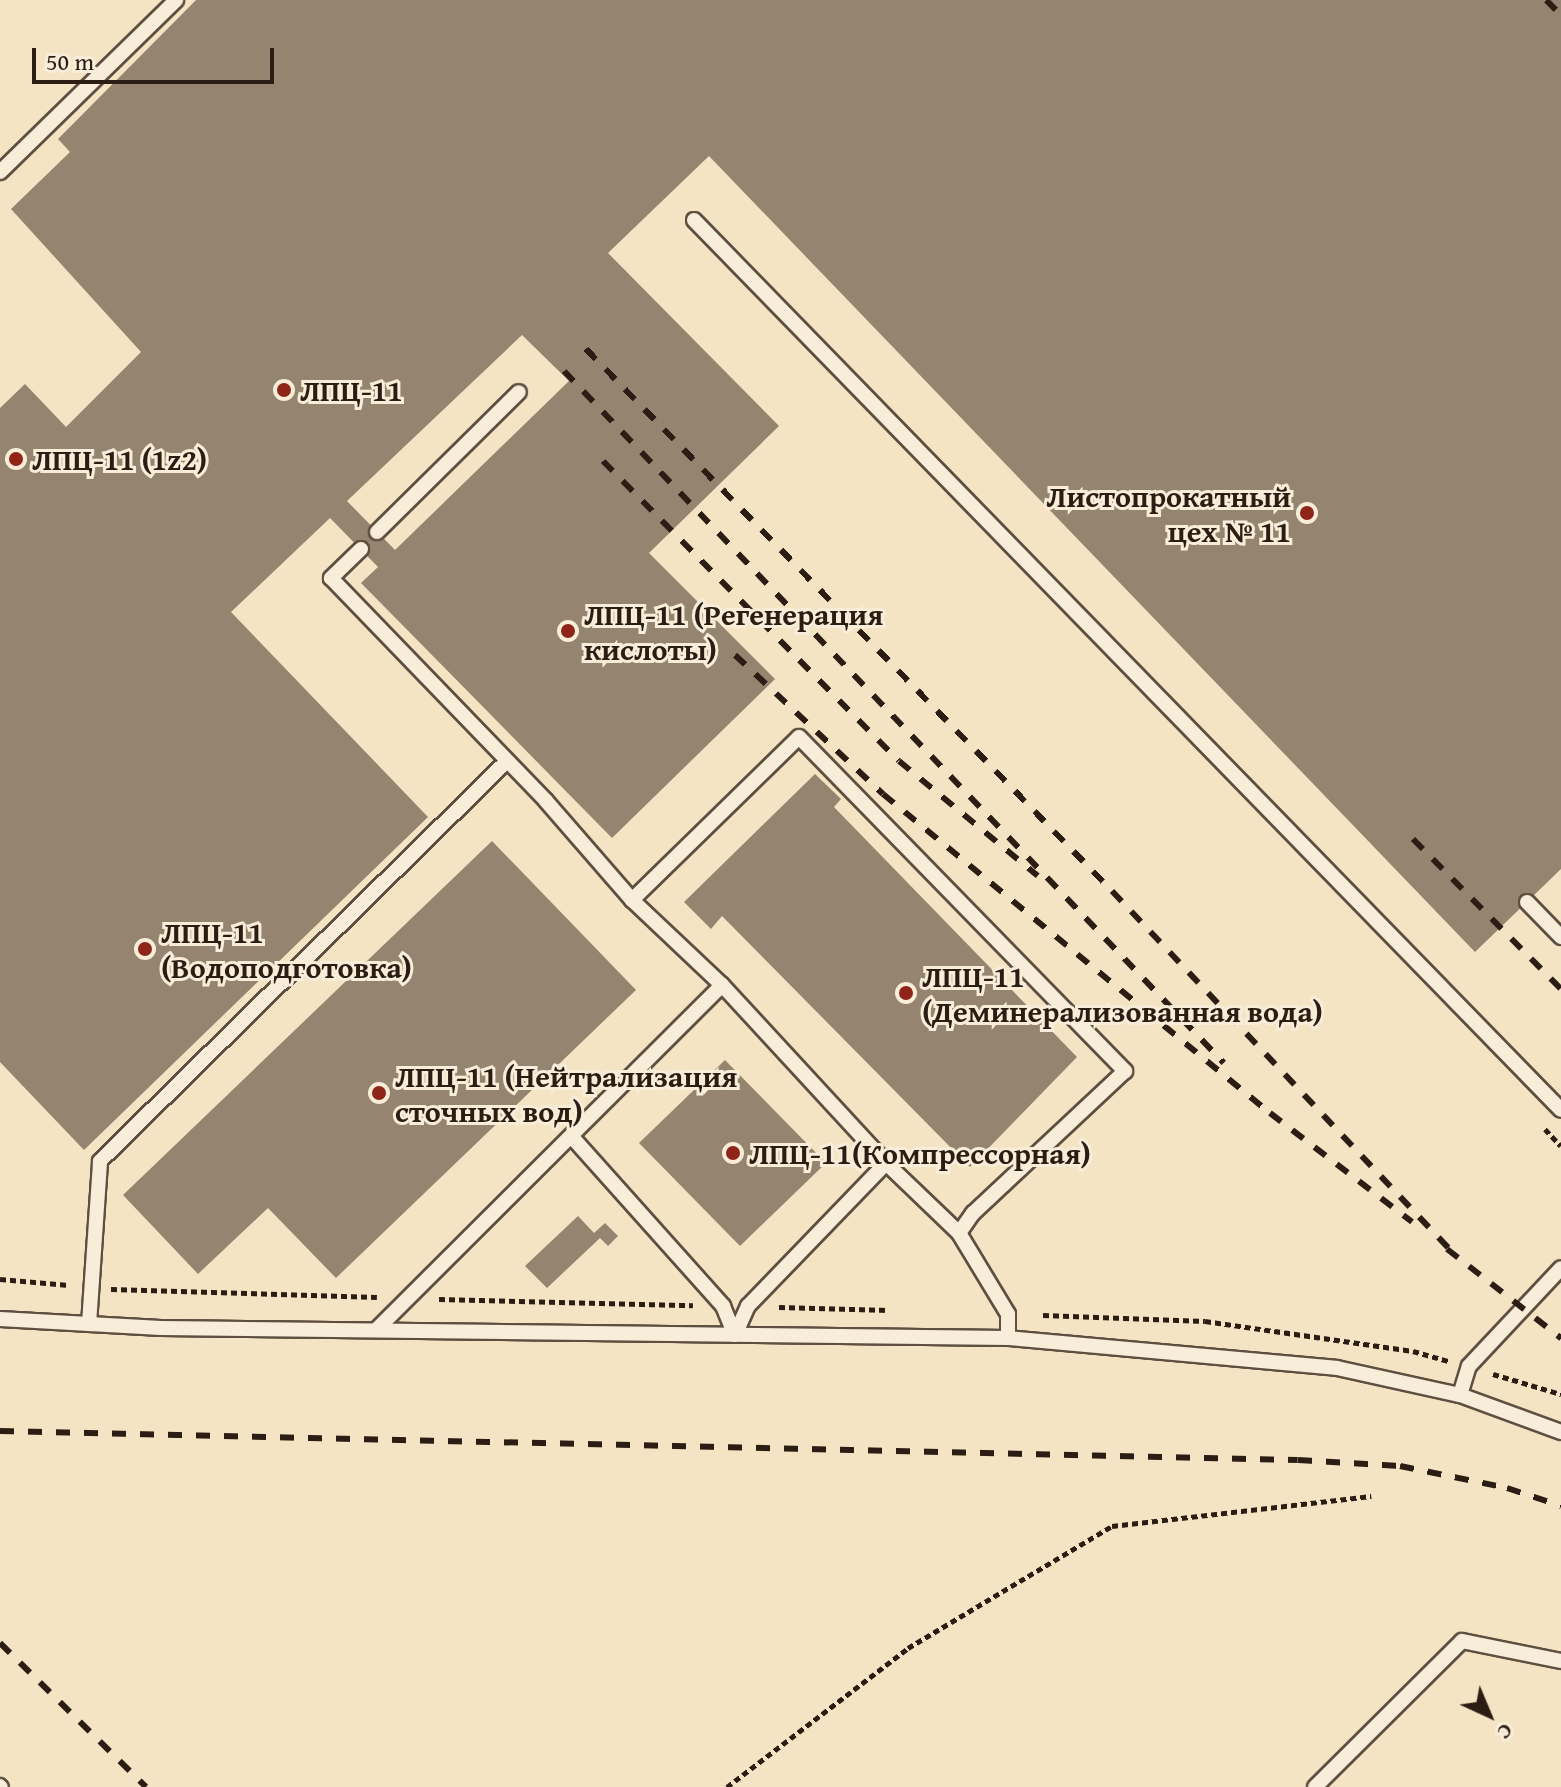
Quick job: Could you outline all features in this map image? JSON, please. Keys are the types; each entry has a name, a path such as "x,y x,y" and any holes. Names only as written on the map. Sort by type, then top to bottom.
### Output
{"lane":[{"path":"0,172 176,0"},
{"path":"694,220 1561,1110"},
{"path":"377,532 519,392"},
{"path":"361,549 331,578 505,763 546,801 632,900 722,985 886,1163 959,1233 1008,1314 1008,1338"},
{"path":"632,900 799,737 1125,1071 973,1213 959,1233"},
{"path":"89,1324 100,1161 505,763"},
{"path":"1527,902 1561,937"},
{"path":"377,1329 722,985"},
{"path":"572,1137 723,1306 735,1335"},
{"path":"735,1335 748,1306 886,1163"},
{"path":"1460,1395 1469,1366 1561,1268"},
{"path":"0,1319 89,1324 1008,1338 1337,1368 1460,1395 1561,1432"},
{"path":"1315,1787 1462,1641 1561,1661"}],"path":[{"path":"727,1787 908,1648 1112,1526 1371,1496"}],"building":[{"path":"196,0 1561,0 1561,869 1475,952 709,156 608,253 779,426 649,553 775,679 612,838 361,583 378,567 330,518 231,612 428,817 84,1150 0,1062 0,408 25,384 66,427 141,352 11,209 70,152 58,139","holes":["522,335 569,381 395,550 347,501"]},
{"name":"ЛПЦ-11 (Деминерализованная вода)","path":"815,774 841,799 834,807 1077,1057 970,1167 722,916 711,929 684,902"},
{"name":"ЛПЦ-11 (Нейтрализация сточных вод)","path":"492,841 636,990 336,1278 268,1208 198,1274 123,1195"},
{"name":"ЛПЦ-11(Компрессорная)","path":"725,1060 826,1163 740,1246 639,1143"},
{"path":"578,1216 594,1233 605,1223 618,1236 608,1246 600,1238 547,1288 525,1266"}],"railway":[{"path":"1546,0 1561,15"},
{"path":"586,349 1112,891 1454,1254"},
{"path":"564,371 1224,1063"},
{"path":"603,461 899,761 1038,876"},
{"path":"735,655 883,794 1270,1113 1412,1222"},
{"path":"1413,839 1561,989"},
{"path":"1447,1249 1561,1338"},
{"path":"0,1431 1298,1460 1400,1466 1507,1488 1561,1506"},
{"path":"0,1643 146,1787"}],"place":[{"name":"ЛПЦ-11","path":"284,390"},
{"name":"ЛПЦ-11 (1z2)","path":"16,459"},
{"name":"Листопрокатный цех № 11","path":"1307,513"},
{"name":"ЛПЦ-11 (Регенерация кислоты)","path":"568,631"},
{"name":"ЛПЦ-11 (Водоподготовка)","path":"145,949"},
{"name":"ЛПЦ-11 (Деминерализованная вода)","path":"906,993"},
{"name":"ЛПЦ-11 (Нейтрализация сточных вод)","path":"379,1093"},
{"name":"ЛПЦ-11(Компрессорная)","path":"733,1153"}]}
